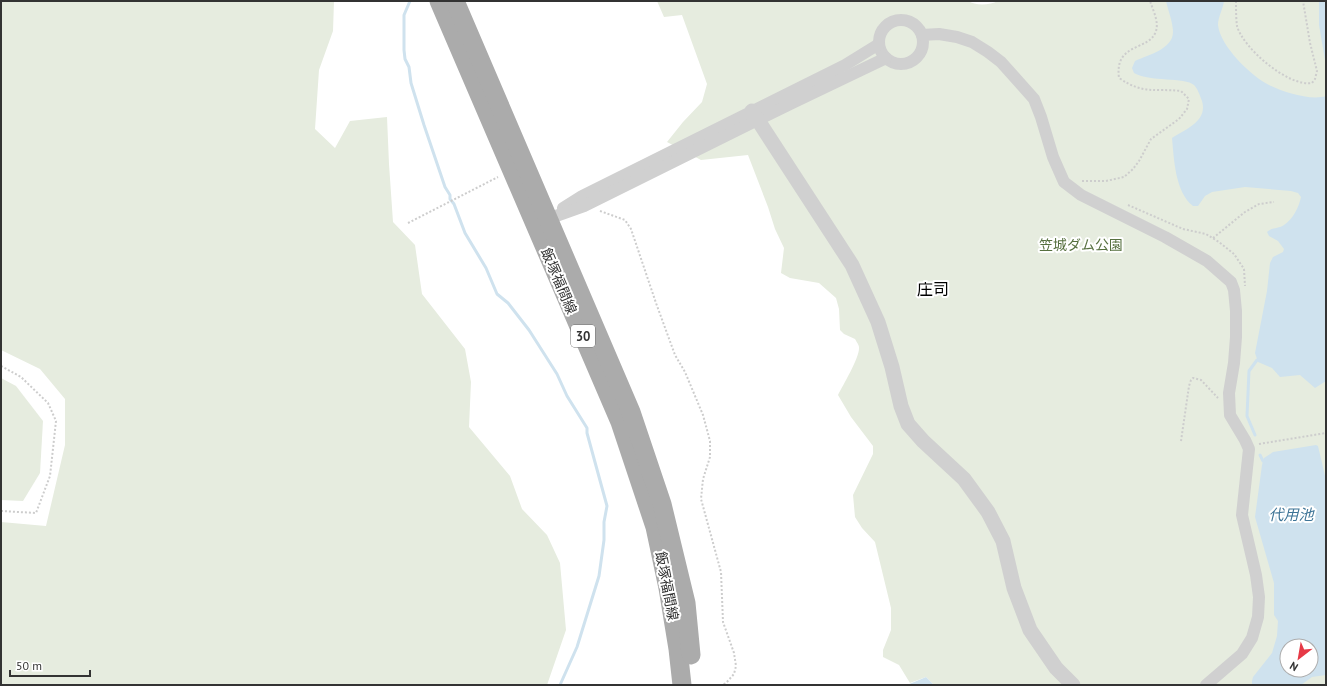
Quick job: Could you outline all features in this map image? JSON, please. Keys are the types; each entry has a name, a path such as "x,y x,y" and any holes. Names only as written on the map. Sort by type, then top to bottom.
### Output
{"main road":[{"name":"飯塚福間線","path":"439,1 512,170 542,221 631,412 662,504 686,603 694,685"},
{"name":"飯塚福間線","path":"455,1 620,422 655,527 668,588 682,685"}],"street":[{"path":"900,20 913,24 922,35 923,41 920,53 912,62 900,64 894,63 886,58 881,51 879,44 882,31 893,22 900,20"},
{"path":"922,35 939,34 972,42 1001,62 1034,99 1053,157 1064,182 1081,195 1166,237 1207,261 1231,282 1234,290 1236,311 1236,337 1234,364 1229,393 1230,414 1249,449 1242,515 1256,575 1259,596 1258,617 1252,638 1242,654 1206,685"},
{"path":"542,221 584,206 755,116 879,44"},
{"path":"542,221 582,196 712,130 755,116 886,58"},
{"path":"755,116 852,266 878,322 892,367 901,406 908,424 923,441 964,479 988,512 1003,541 1014,588 1030,630 1056,668 1073,685"}],"path":[{"path":"1064,182 1106,181 1124,177 1139,161 1151,139 1180,119 1188,109 1189,99 1181,91 1144,90 1130,86 1119,78 1118,70 1127,51 1154,36 1156,23 1150,1"},
{"path":"1236,1 1238,26 1246,42 1264,62 1286,77 1305,84 1312,83 1315,79 1317,71 1310,43 1303,1"},
{"path":"408,223 512,170"},
{"path":"1213,238 1245,212 1259,204 1274,202"},
{"path":"584,206 625,220 631,229 675,355 685,372 703,415 710,442 710,457 703,479 701,499 722,572 723,622 734,653 736,666 734,674 726,683 722,685"},
{"path":"1,366 21,378 48,402 56,422 50,476 36,513 1,511"},
{"path":"1182,441 1189,386 1193,378 1201,380 1230,410"},
{"path":"1326,414 1326,426"},
{"path":"1249,449 1265,442 1326,433"}],"green space":[{"path":"1,1 334,1 333,31 319,70 315,129 335,148 350,121 387,117 393,222 415,245 422,294 465,349 471,382 469,427 510,476 522,509 547,535 560,563 566,630 547,685 1,685 1,522 46,526 65,445 65,399 40,369 1,350"},
{"name":"笠城ダム公園","path":"657,1 968,1 975,4 983,4 998,1 1326,1 1326,685 934,685 926,677 910,683 899,665 883,657 883,650 891,630 891,608 875,542 862,528 855,517 853,495 873,454 873,446 851,417 838,395 857,357 859,346 855,339 844,334 840,330 839,309 836,298 819,283 790,278 781,273 784,248 775,229 748,155 701,160 667,142 702,102 707,84 682,15 664,17"},
{"path":"1,378 16,386 43,421 40,473 23,501 1,500"}],"water":[{"path":"1166,1 1224,1 1218,22 1220,33 1230,51 1245,68 1262,81 1282,90 1305,97 1326,96 1326,381 1315,388 1300,375 1280,377 1272,368 1258,362 1255,353 1267,291 1270,263 1273,257 1283,252 1284,249 1278,241 1269,236 1267,232 1271,229 1282,226 1290,220 1299,205 1301,197 1298,193 1291,191 1245,187 1212,192 1205,196 1198,206 1193,206 1182,192 1176,175 1172,138 1194,124 1202,114 1202,101 1197,88 1194,85 1183,81 1141,76 1134,73 1132,68 1135,61 1159,51 1169,43 1172,38 1172,25"},
{"path":"1319,1 1326,1 1326,66 1319,25"},
{"name":"代用池","path":"1316,445 1318,446 1326,480 1326,675 1319,676 1319,638 1279,638 1279,678 1311,678 1301,685 1252,685 1253,677 1272,653 1277,636 1278,621 1274,615 1274,583 1255,517 1264,458 1273,452"},
{"path":"926,677 934,685 907,685"}],"waterway":[{"path":"410,1 404,15 405,59 409,67 411,83 424,125 445,187 454,204 465,233 486,268 497,294 508,303 529,330 557,374 567,396 587,428 587,433 607,506 599,576 577,647 560,685"},
{"path":"1255,435 1247,416 1249,371 1257,360"},
{"path":"1260,455 1263,461"}],"district":[{"name":"庄司","path":"933,289"}]}
